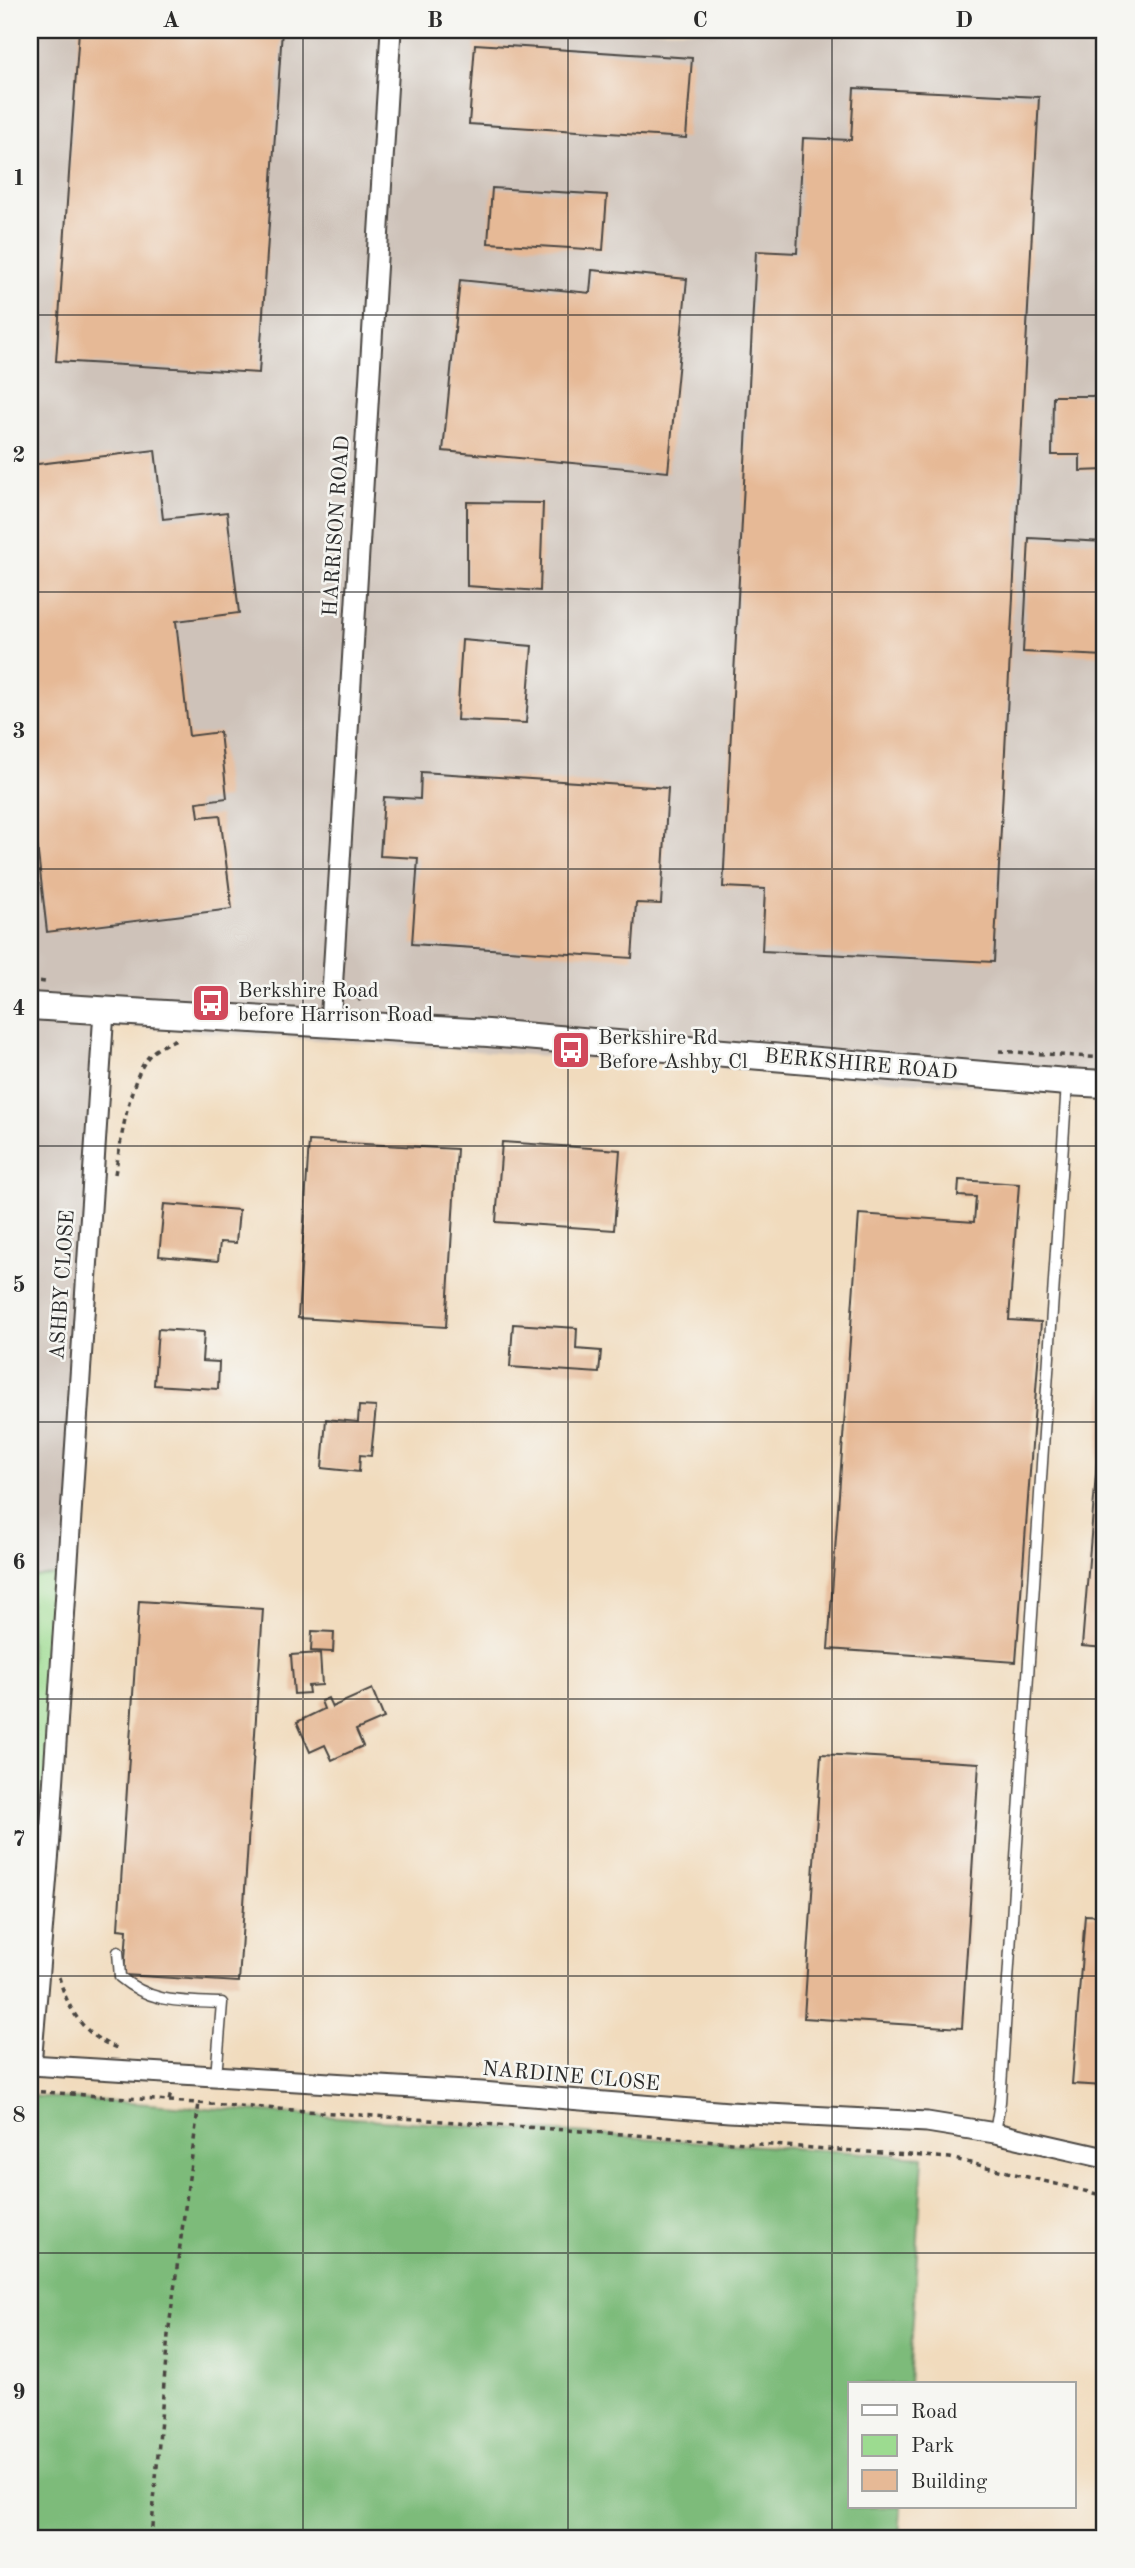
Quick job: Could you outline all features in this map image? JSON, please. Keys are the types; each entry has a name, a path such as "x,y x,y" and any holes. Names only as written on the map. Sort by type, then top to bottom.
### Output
{"main road":[{"name":"BERKSHIRE ROAD","path":"30,1006 488,1033 1105,1084"}],"street":[{"name":"HARRISON ROAD","path":"330,1025 391,30"},
{"name":"ASHBY CLOSE","path":"30,2064 48,1850 104,1011"},
{"name":"NARDINE CLOSE","path":"30,2064 482,2092 729,2112 927,2122 995,2133 1105,2158"}],"lane":[{"path":"995,2133 1002,2074 1067,1082"},
{"path":"118,1952 120,1977 133,1988 162,2000 222,2003 216,2077"}],"path":[{"path":"30,980 42,981"},
{"path":"114,1174 128,1105 142,1068 152,1053 182,1037"},
{"path":"169,2101 950,2158 1105,2196"},
{"path":"151,2538 168,2335 199,2103"}],"shaded area":[{"path":"30,30 1105,30 1105,1095 103,1025 68,1575 30,1578"}],"green space":[{"path":"66,1574 30,2064 30,1577"},
{"path":"30,2096 923,2157 909,2382 848,2382 848,2508 901,2508 899,2538 30,2538"}],"building":[{"path":"79,30 282,30 259,373 56,361"},
{"path":"475,44 692,58 686,138 469,124"},
{"path":"854,88 1039,97 994,962 762,951 765,889 723,887 756,251 797,253 803,138 851,140"},
{"path":"492,188 607,195 603,250 488,243"},
{"path":"592,270 687,279 668,472 443,451 460,280 590,293"},
{"path":"1053,396 1105,396 1105,470 1080,471 1080,455 1052,455"},
{"path":"155,450 163,519 227,512 239,613 176,621 189,736 220,732 227,798 197,802 199,817 220,815 232,909 47,932 30,783 30,465"},
{"path":"467,502 543,503 540,591 467,586"},
{"path":"1029,538 1105,542 1105,656 1023,652"},
{"path":"462,640 532,646 526,723 457,720"},
{"path":"421,772 668,788 661,904 636,903 632,958 412,944 418,858 380,856 384,797 420,799"},
{"path":"309,1141 457,1149 446,1327 298,1318"},
{"path":"502,1142 620,1150 614,1230 496,1222"},
{"path":"959,1180 1019,1184 1009,1320 1041,1322 1016,1662 828,1649 859,1214 974,1222 976,1197 958,1196"},
{"path":"164,1204 239,1210 236,1243 220,1242 218,1261 159,1256"},
{"path":"513,1324 577,1328 576,1349 601,1351 599,1373 510,1367"},
{"path":"158,1329 204,1332 202,1361 219,1362 218,1389 154,1385"},
{"path":"1105,1388 1105,1648 1082,1646"},
{"path":"359,1406 376,1407 371,1456 360,1455 359,1472 322,1468 326,1419 358,1422"},
{"path":"139,1601 263,1609 239,1982 124,1975 127,1930 118,1929"},
{"path":"312,1631 334,1632 333,1652 311,1651"},
{"path":"320,1653 322,1685 308,1686 309,1693 294,1694 291,1655"},
{"path":"372,1689 384,1718 356,1730 363,1746 332,1760 325,1745 310,1752 297,1722 324,1709 321,1701 328,1698 332,1707"},
{"path":"821,1754 979,1763 962,2028 804,2018"},
{"path":"1085,1915 1105,1916 1105,2086 1072,2084"}],"place":[{"name":"Berkshire Road before Harrison Road","path":"211,1003"},
{"name":"Berkshire Rd Before Ashby Cl","path":"571,1050"}]}
